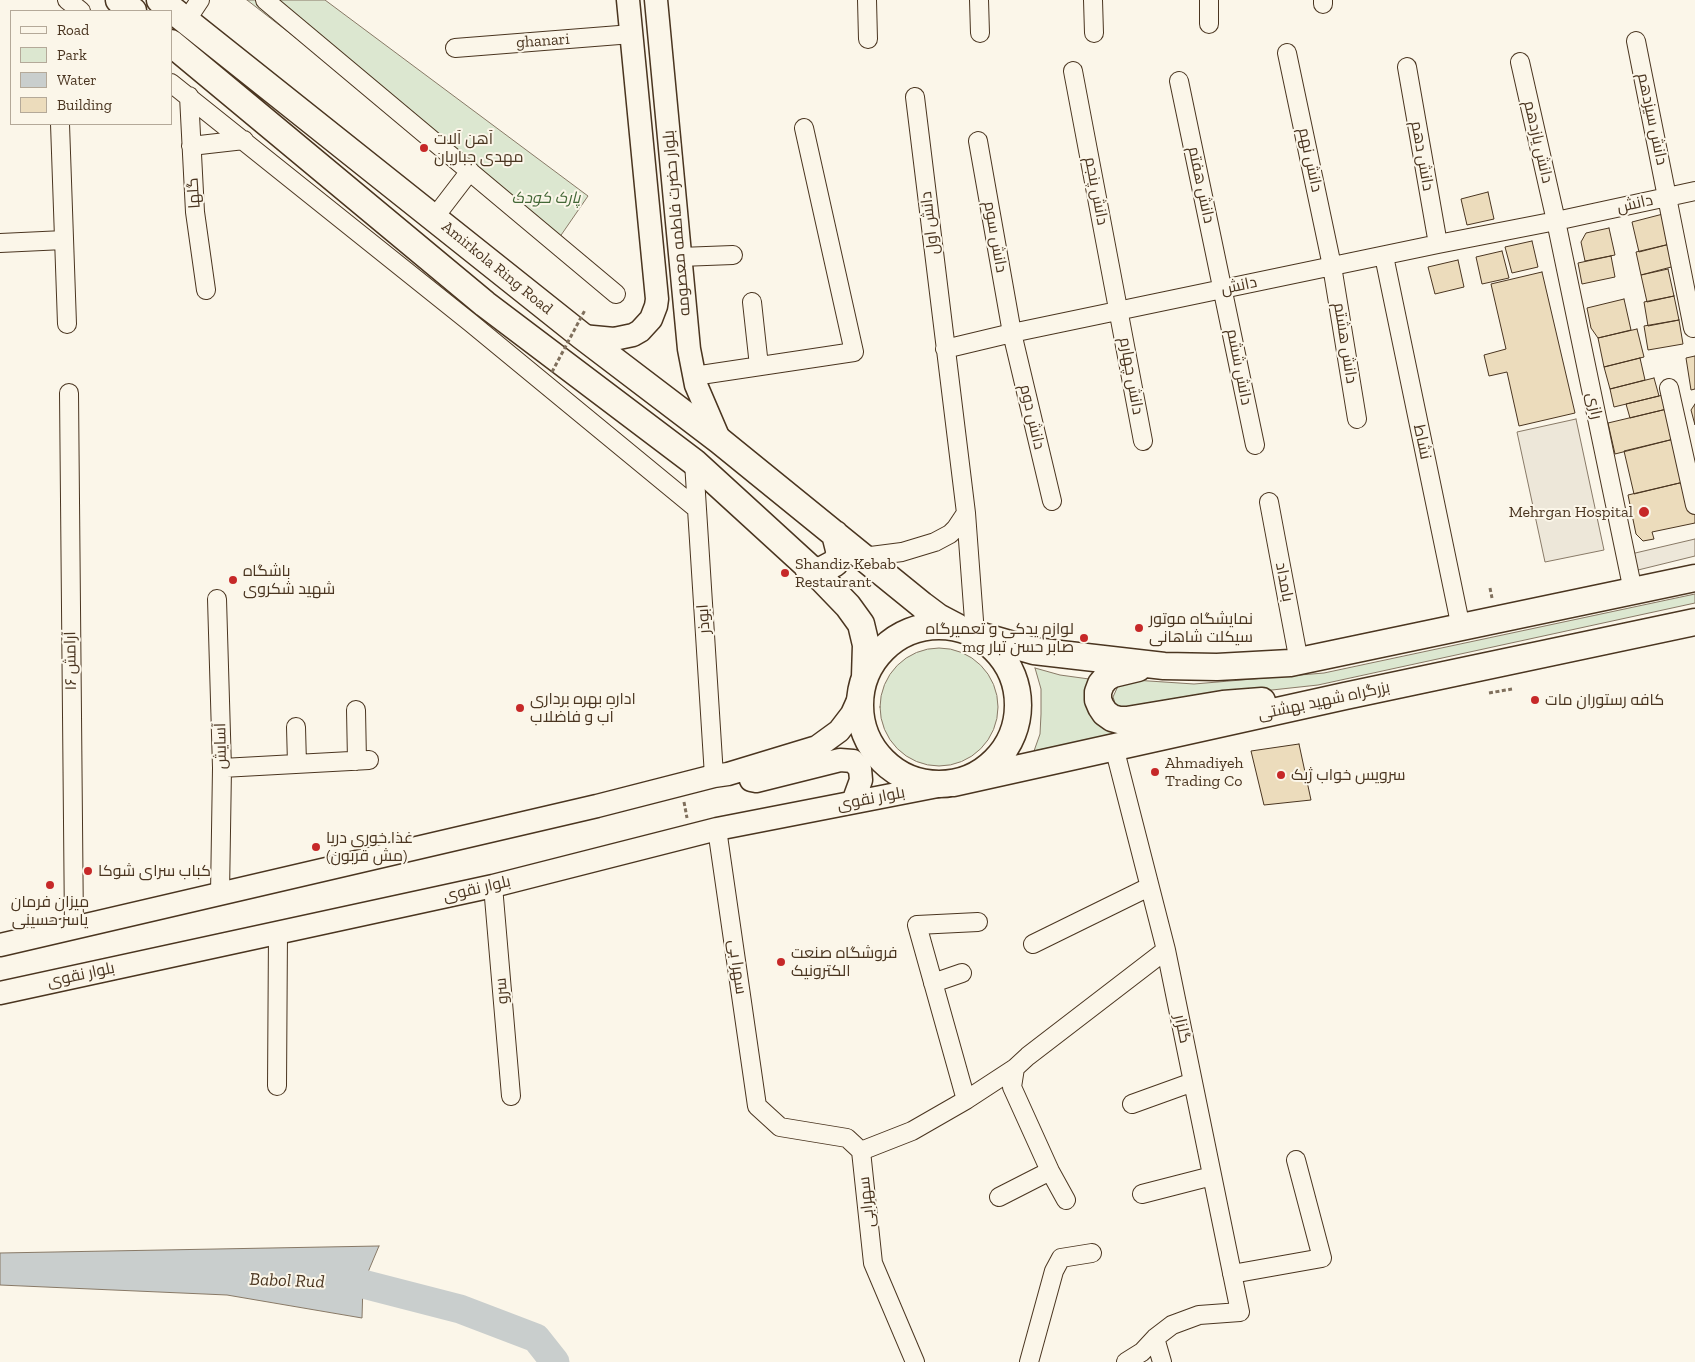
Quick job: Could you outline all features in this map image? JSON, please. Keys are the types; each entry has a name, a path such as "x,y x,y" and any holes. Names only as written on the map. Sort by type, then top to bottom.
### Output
{"highway":[{"path":"119,0 132,10"},
{"name":"Amirkola Ring Road","path":"160,0 193,10 434,218 582,336 720,441 922,606 938,618 966,631"},
{"name":"Amirkola Ring Road","path":"172,44 478,314 556,376 694,462 822,579 848,606 861,624 866,645 863,686"},
{"path":"808,568 820,570 835,564 840,554 835,534"},
{"path":"966,631 992,645 1004,660 1014,678 1018,697 1017,717 1012,736 1002,753 988,767 972,777 953,783 935,784 916,781 899,774 873,748 864,731 860,713 863,686 874,660 886,646 900,635 918,628 937,625 966,631 1034,651 1164,666 1228,667 1299,662 1695,578"},
{"name":"بزرگراه شهید بهشتی","path":"953,783 1345,696 1695,622"},
{"path":"1164,666 1132,669 1106,678 1098,692 1098,700 1105,714 1120,720 1127,720 1223,704 1345,696"}],"main road":[{"name":"بلوار حضرت فاطمه معصومه","path":"582,336 614,338 633,335 651,319 656,306 656,289 628,0"},
{"name":"بلوار حضرت فاطمه معصومه","path":"656,0 689,349 700,397 720,441"},
{"path":"632,34 659,32"},
{"path":"0,945 597,806 721,775 817,747 839,731 852,714 863,686"},
{"path":"721,775 756,781 840,760 853,761 860,769 861,780 853,802"},
{"name":"بلوار نقوی","path":"0,993 493,886 717,828 953,783"}],"street":[{"path":"265,0 616,294"},
{"path":"867,0 868,39"},
{"path":"979,0 980,33"},
{"path":"1093,0 1094,33"},
{"path":"1209,0 1209,24"},
{"name":"ghanari","path":"455,48 632,34"},
{"name":"دانش سیزدهم","path":"1636,41 1693,328"},
{"name":"دانش نهم","path":"1287,53 1332,266"},
{"name":"دانش یازدهم","path":"1520,62 1556,221"},
{"name":"دانش دهم","path":"1407,67 1438,244"},
{"name":"دانش پنجم","path":"1073,71 1119,311"},
{"name":"دانش هفتم","path":"1179,81 1223,290"},
{"path":"172,83 244,140 478,314"},
{"name":"گلها","path":"189,96 195,212 206,290"},
{"name":"دانش اول","path":"915,97 945,349"},
{"path":"60,125 67,324"},
{"path":"694,376 854,352 804,128"},
{"path":"191,146 244,140"},
{"name":"دانش سوم","path":"978,141 1012,333"},
{"path":"434,218 470,171"},
{"name":"دانش","path":"945,349 1012,333 1695,191"},
{"name":"رازی","path":"1556,221 1633,591"},
{"path":"0,243 64,240"},
{"path":"680,257 734,254"},
{"name":"نشاط","path":"1384,256 1461,628"},
{"name":"دانش هشتم","path":"1332,266 1357,419"},
{"name":"دانش ششم","path":"1223,290 1254,444"},
{"path":"752,302 759,366"},
{"name":"دانش چهارم","path":"1119,311 1143,441"},
{"name":"دانش دوم","path":"1012,333 1052,501"},
{"path":"945,349 966,513 966,631"},
{"path":"556,376 697,509"},
{"path":"1669,388 1695,505"},
{"name":"آرامش ۱۶","path":"69,393 74,929"},
{"name":"ابوذر","path":"694,462 721,775"},
{"name":"بامداد","path":"1269,502 1299,662"},
{"path":"863,557 902,552 935,542 950,534 966,513"},
{"name":"آسایش","path":"217,599 222,768 220,894"},
{"path":"222,768 363,761 356,710"},
{"path":"296,727 297,764"},
{"name":"گلزار","path":"1114,747 1166,950 1240,1312 1199,1315 1172,1325 1155,1338"},
{"name":"سهرا بی","path":"717,828 757,1106 780,1127 847,1138 861,1151"},
{"name":"سرو","path":"493,886 510,1096"},
{"path":"1033,944 1149,887"},
{"path":"966,1100 917,925 978,922"},
{"path":"277,1086 278,932"},
{"path":"861,1151 912,1131 966,1100 1015,1068 1166,950"},
{"path":"933,983 962,973"},
{"path":"1015,1068 1012,1087 1050,1171 1066,1200"},
{"path":"1132,1104 1193,1082"},
{"name":"سهرابی","path":"861,1151 874,1263 915,1362"},
{"path":"1232,1274 1322,1258 1296,1160"},
{"path":"1000,1197 1050,1171"},
{"path":"1142,1194 1212,1176"},
{"path":"1029,1362 1054,1271 1061,1258 1092,1253"},
{"path":"1126,1362 1142,1352 1155,1338"},
{"path":"1155,1338 1162,1362"}],"path":[{"path":"556,376 584,310"},
{"path":"1490,588 1492,598"},
{"path":"1489,693 1512,690"},
{"path":"680,784 690,836"}],"green space":[{"name":"پارک کودک","path":"247,0 325,0 588,196 557,241"},
{"path":"1695,594 1695,603 1318,685 1226,695 1128,710 1116,706 1113,697 1118,686 1134,680 1194,684 1324,673"},
{"path":"939,648 962,652 981,665 994,684 998,707 994,730 981,749 962,762 939,766 916,762 897,749 884,730 880,707 884,684 897,665 916,652"},
{"path":"1035,668 1060,675 1089,679 1087,708 1095,722 1106,729 1216,713 1034,751 1040,734 1041,714 1041,689"}],"shaded area":[{"path":"1576,419 1604,550 1545,562 1517,432"},
{"path":"1695,539 1695,556 1634,571 1631,554"}],"water":[{"path":"379,1246 363,1284 362,1318 227,1295 0,1285 0,1253"}],"building":[{"path":"1488,192 1494,219 1467,225 1461,199"},
{"path":"1663,214 1670,244 1639,252 1632,222"},
{"path":"1609,228 1615,255 1585,261 1581,242 1586,233"},
{"path":"1532,241 1538,267 1512,273 1505,247"},
{"path":"1670,244 1675,266 1641,275 1636,252"},
{"path":"1502,251 1509,278 1482,284 1476,257"},
{"path":"1611,256 1615,277 1582,284 1578,263"},
{"path":"1458,260 1464,287 1435,294 1428,267"},
{"path":"1668,269 1674,296 1647,302 1641,275"},
{"path":"1542,272 1575,413 1519,426 1507,372 1489,376 1484,355 1506,349 1491,284"},
{"path":"1674,296 1679,320 1648,326 1644,302"},
{"path":"1624,299 1631,330 1598,338 1591,328 1587,308"},
{"path":"1679,320 1683,344 1648,350 1644,326"},
{"path":"1637,329 1644,357 1604,367 1598,338"},
{"path":"1695,356 1695,389 1691,390 1686,358"},
{"path":"1640,358 1645,380 1610,389 1604,367"},
{"path":"1654,378 1659,396 1614,407 1610,389"},
{"path":"1667,394 1671,408 1630,418 1626,404"},
{"path":"1695,404 1695,425 1691,410"},
{"path":"1671,408 1678,438 1615,454 1608,423"},
{"path":"1678,438 1688,481 1634,494 1624,451"},
{"path":"1688,481 1695,507 1695,523 1652,532 1654,539 1643,541 1636,534 1628,495"},
{"name":"سرویس خواب ژیک","path":"1299,744 1311,800 1264,805 1251,751"}],"waterway":[{"name":"Babol Rud","path":"325,1284 363,1284 460,1309 536,1338 555,1362"}],"place":[{"name":"آهن آلات مهدی جباریان","path":"424,148"},
{"name":"Mehrgan Hospital","path":"1644,512"},
{"name":"Shandiz Kebab Restaurant","path":"785,573"},
{"name":"باشگاه شهید شکروی","path":"233,580"},
{"name":"نمایشگاه موتور سیکلت شاهانی","path":"1139,628"},
{"name":"لوازم یدکی و تعمیرگاه mg صابر حسن تبار","path":"1084,638"},
{"name":"کافه رستوران مات","path":"1535,700"},
{"name":"اداره بهره برداری آب و فاضلاب","path":"520,708"},
{"name":"Ahmadiyeh Trading Co","path":"1155,772"},
{"name":"سرویس خواب ژیک","path":"1281,775"},
{"name":"غذا خوری دریا (مش قربون)","path":"316,847"},
{"name":"کباب سرای شوکا","path":"88,871"},
{"name":"میزان فرمان یاسر حسینی","path":"50,885"},
{"name":"فروشگاه صنعت الکترونیک","path":"781,962"}]}
